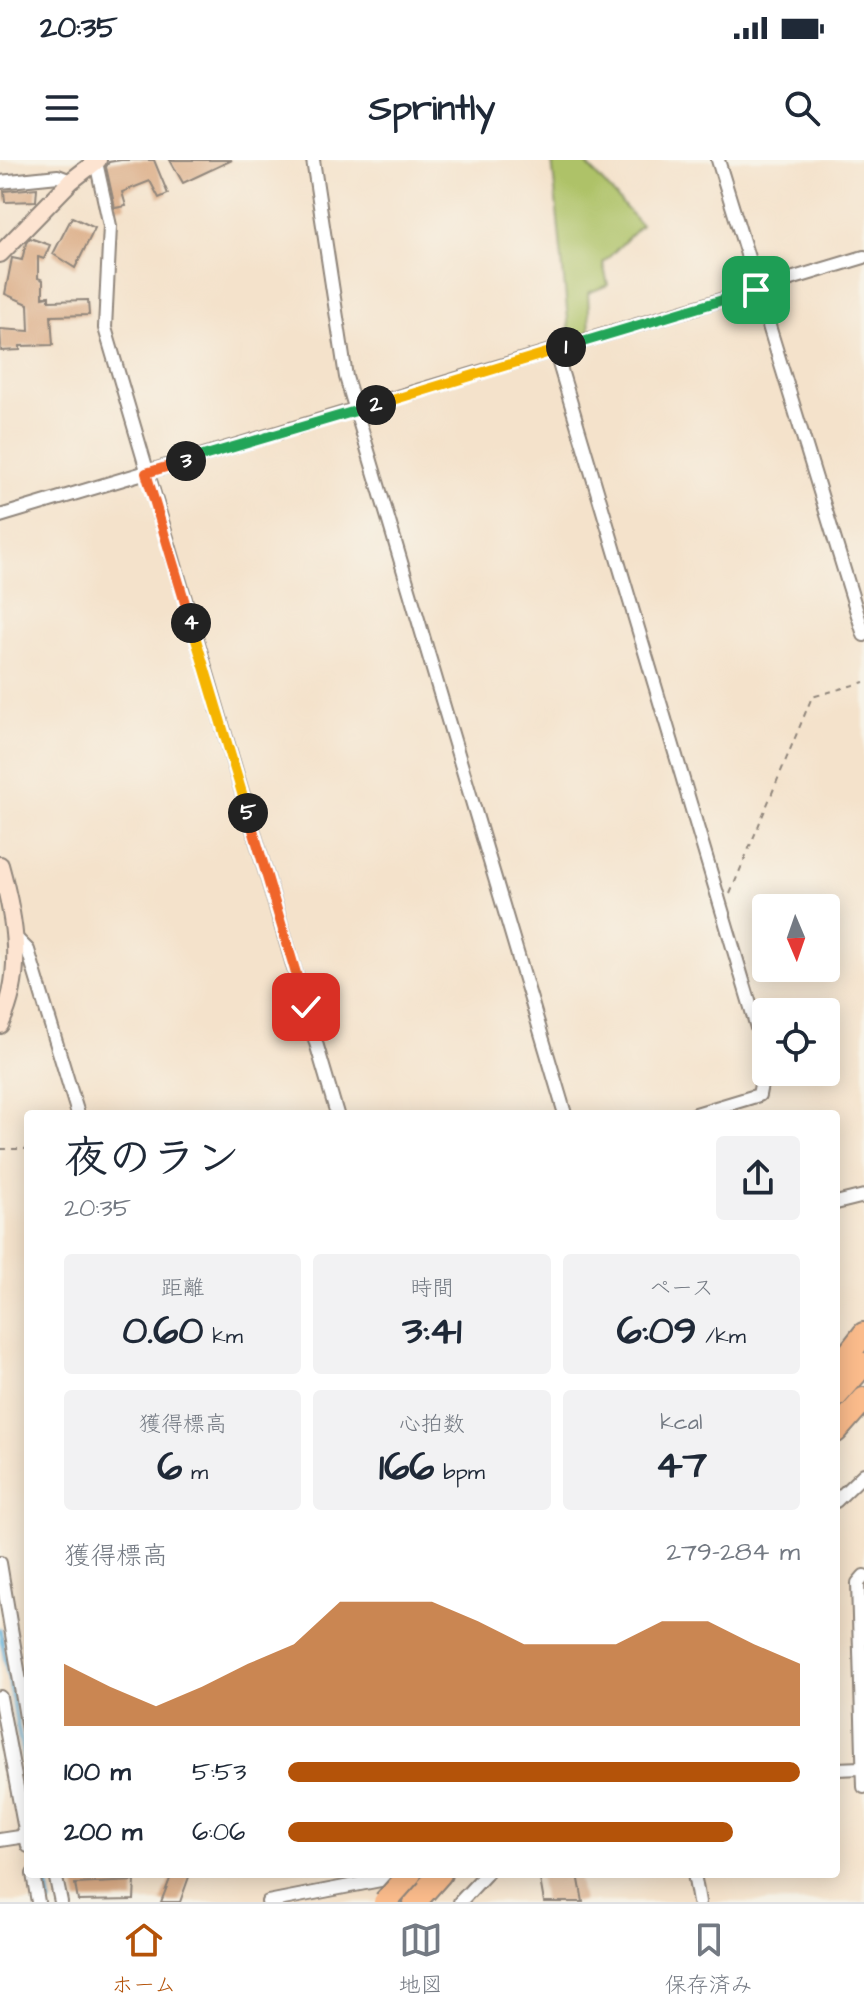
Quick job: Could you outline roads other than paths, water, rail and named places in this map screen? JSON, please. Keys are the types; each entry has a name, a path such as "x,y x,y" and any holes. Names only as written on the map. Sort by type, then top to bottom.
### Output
{"highway":[{"path":"840,1365 864,1334"},
{"path":"840,1391 864,1364"},
{"path":"840,1426 864,1399"},
{"path":"840,1441 864,1415"},
{"path":"385,1902 408,1878"},
{"path":"415,1902 436,1878"}],"main road":[{"path":"0,254 71,181 97,161"},
{"path":"0,865 10,899 15,937 14,980 0,1025"}],"street":[{"path":"313,160 346,377 564,1110"},
{"path":"718,160 864,635"},
{"path":"97,161 110,226 105,328 336,1110"},
{"path":"0,182 58,176 71,181"},
{"path":"0,516 864,257"},
{"path":"555,350 766,1058 759,1095 709,1110"},
{"path":"15,937 28,950 77,1110"},
{"path":"840,1202 864,1196"},
{"path":"840,1497 864,1474"},
{"path":"0,1563 24,1705"},
{"path":"864,1576 858,1583 864,1787"},
{"path":"0,1697 24,1825"},
{"path":"840,1769 862,1768"},
{"path":"0,1840 24,1841"},
{"path":"34,1878 38,1902"},
{"path":"56,1878 61,1902"},
{"path":"460,1902 471,1896 483,1878"},
{"path":"695,1878 699,1902"},
{"path":"268,1902 369,1879"}],"waterway":[{"path":"0,1630 24,1761"},
{"path":"46,1878 50,1902"}]}
